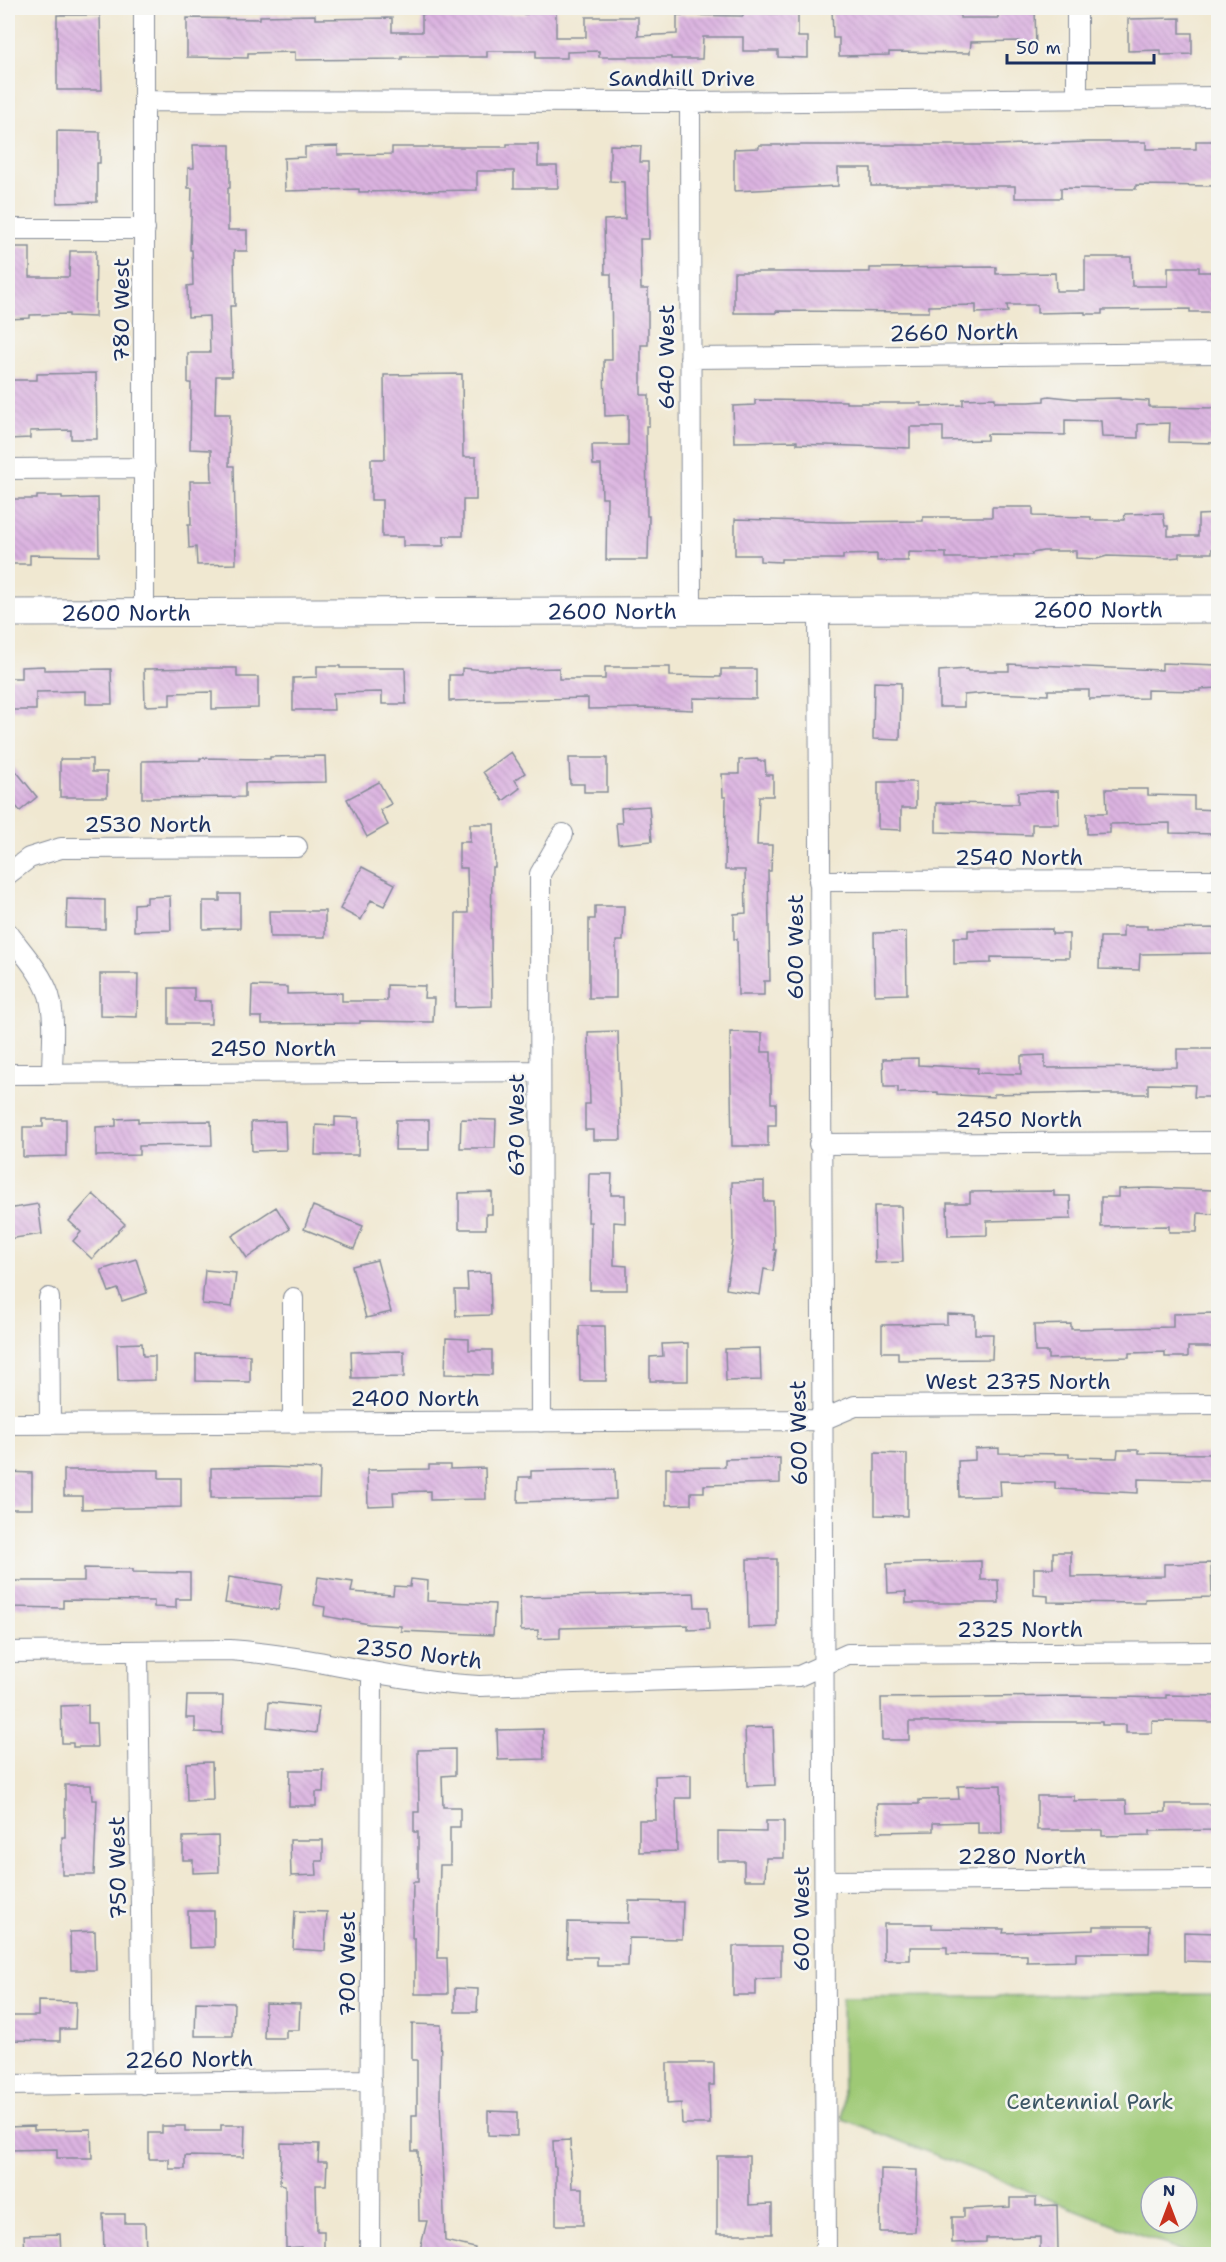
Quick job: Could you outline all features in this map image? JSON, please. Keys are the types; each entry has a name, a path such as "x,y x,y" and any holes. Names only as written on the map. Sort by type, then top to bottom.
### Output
{"street":[{"name":"780 West","path":"144,8 146,229 144,613"},
{"path":"1077,8 1077,98"},
{"name":"Sandhill Drive","path":"145,101 690,102 1218,97"},
{"name":"640 West","path":"690,102 691,612"},
{"path":"8,229 146,229"},
{"name":"2660 North","path":"690,358 1218,353"},
{"path":"8,469 145,468"},
{"name":"2600 North","path":"8,614 1218,609"},
{"name":"600 West","path":"819,611 819,1144 826,2254"},
{"name":"670 West","path":"541,1422 540,874 563,834"},
{"name":"2530 North","path":"8,874 28,858 61,848 297,847"},
{"name":"2540 North","path":"819,881 1218,880"},
{"path":"8,933 38,974 49,995 52,1018 52,1074"},
{"name":"2450 North","path":"8,1074 540,1071"},
{"name":"2450 North","path":"819,1144 1218,1142"},
{"path":"49,1298 50,1423"},
{"path":"292,1298 293,1422"},
{"name":"West 2375 North","path":"822,1420 855,1406 1218,1404"},
{"name":"2400 North","path":"8,1424 822,1420"},
{"name":"2350 North","path":"8,1652 230,1650 260,1652 372,1673 447,1684 479,1686 799,1676 824,1665"},
{"name":"750 West","path":"138,1652 143,2084"},
{"name":"2325 North","path":"824,1665 848,1654 1218,1652"},
{"name":"700 West","path":"370,2254 372,1673"},
{"name":"2280 North","path":"825,1881 1218,1879"},
{"name":"2260 North","path":"8,2085 371,2080"}],"green space":[{"name":"Centennial Park","path":"1218,1994 1218,2254 1190,2254 1141,2235 1199,2235 1199,2175 1139,2175 1139,2234 843,2119 842,1997"}],"building":[{"path":"527,8 556,8 556,37 586,37 586,17 638,17 638,36 677,34 677,15 798,14 798,37 808,37 808,58 778,57 778,51 743,51 743,37 703,37 702,59 599,57 599,51 567,52 567,58 536,58 536,51 487,51 487,57 402,57 402,59 295,60 295,52 248,53 248,58 187,57 187,18 260,19 260,16 315,15 315,19 392,18 392,32 422,32 422,14 527,14"},
{"path":"832,8 960,8 960,18 998,18 998,8 1035,8 1036,52 1019,52 1019,41 971,42 970,53 889,52 889,55 839,56 839,38 833,38"},
{"path":"57,15 100,15 102,90 57,90"},
{"path":"1180,18 1180,33 1192,33 1192,54 1161,55 1161,50 1128,51 1128,19"},
{"path":"57,131 100,132 97,202 57,203"},
{"path":"1196,141 1218,141 1217,186 1136,185 1136,189 1061,188 1061,198 1015,198 1015,186 871,186 871,168 838,168 838,186 734,191 734,149 759,148 759,145 997,145 1146,142 1146,149 1196,149"},
{"path":"507,144 538,144 538,166 557,166 558,188 514,188 514,171 477,171 477,190 285,191 284,158 305,157 305,147 338,146 338,155 392,154 392,147 507,147"},
{"path":"193,145 230,145 228,230 247,230 247,251 234,251 235,306 230,306 232,376 216,376 215,414 230,414 229,466 234,466 236,564 197,565 196,547 189,548 190,481 212,481 211,450 190,449 191,383 188,383 188,353 210,353 209,316 188,317 187,286 193,285 192,250 190,250 192,188 188,188 188,168 194,168"},
{"path":"610,145 641,146 640,162 648,162 649,239 640,239 641,289 648,289 648,345 641,345 641,395 649,395 649,426 646,426 648,560 606,560 607,498 602,498 601,465 593,465 592,445 628,445 628,415 605,416 604,360 612,360 611,274 605,274 604,220 625,219 624,182 610,181"},
{"path":"8,247 30,247 30,277 69,277 70,251 96,251 95,317 69,316 69,314 30,315 30,318 8,319"},
{"path":"1085,257 1131,257 1132,286 1168,286 1168,267 1199,267 1199,272 1212,272 1212,284 1218,284 1218,312 1190,312 1190,309 1102,310 1102,314 1037,313 1037,305 1007,305 1008,312 976,313 976,305 929,306 929,312 734,313 734,272 870,272 870,268 996,267 996,274 1055,273 1056,291 1085,291"},
{"path":"96,373 97,439 71,439 71,430 30,431 30,438 8,439 8,380 37,380 37,374"},
{"path":"462,374 463,457 476,457 476,500 463,500 463,536 444,536 444,546 403,546 403,537 382,537 382,500 371,500 371,459 385,459 384,375"},
{"path":"1044,397 1149,401 1149,407 1218,408 1218,443 1169,442 1170,423 1138,424 1138,438 1102,437 1101,421 1065,420 1065,435 987,434 987,440 943,441 943,427 910,427 910,448 797,444 797,441 734,442 733,406 755,405 755,400 921,403 921,406 963,405 963,399 995,398 995,402 1044,401"},
{"path":"37,496 62,496 62,499 98,498 99,556 30,555 30,564 8,564 8,499 37,499"},
{"path":"992,507 1033,507 1033,516 1091,517 1091,520 1124,520 1125,514 1163,513 1165,526 1168,526 1168,536 1198,536 1198,515 1218,514 1218,550 1212,549 1212,553 1179,553 1179,557 1169,558 1107,556 1097,559 1076,558 1076,551 1043,551 1032,553 1032,555 983,558 946,558 946,553 908,552 908,561 877,561 877,554 843,555 843,559 781,559 781,562 760,561 760,555 735,555 735,519 834,522 923,521 923,517 992,517"},
{"path":"1162,663 1218,665 1218,688 1200,689 1200,691 1147,690 1147,698 1089,699 1089,690 1048,690 1048,695 987,693 964,695 964,707 939,707 939,671 967,669 968,671 1009,671 1009,664 1162,670"},
{"path":"44,666 44,670 111,669 112,704 86,704 86,691 36,692 36,710 8,710 8,678 21,678 21,667"},
{"path":"317,666 405,668 406,704 382,704 382,692 333,693 334,710 293,710 293,678 317,677"},
{"path":"605,667 670,667 670,676 721,677 721,669 756,669 756,699 693,698 693,710 588,709 588,698 449,701 449,675 462,675 462,668 486,670 559,668 559,679 605,679"},
{"path":"237,668 237,677 258,677 258,708 212,709 212,692 170,693 170,705 145,706 144,669"},
{"path":"874,682 901,683 900,740 873,739"},
{"path":"511,752 525,773 515,780 520,788 503,801 483,772"},
{"path":"325,756 326,782 245,783 245,797 142,798 142,761"},
{"path":"569,758 607,758 607,792 584,792 584,784 570,784"},
{"path":"60,759 92,759 92,772 107,772 107,797 60,797"},
{"path":"758,759 758,761 765,761 766,775 773,775 773,796 759,796 757,845 772,845 771,871 768,871 770,981 764,981 764,995 738,995 734,914 746,913 745,870 725,870 726,797 723,797 722,774 739,774 739,760"},
{"path":"8,761 37,797 20,811 15,805 8,811"},
{"path":"379,782 391,804 380,810 388,825 367,837 347,799"},
{"path":"878,782 916,782 916,808 901,808 901,830 878,829"},
{"path":"1106,789 1148,789 1148,795 1194,796 1194,809 1217,810 1217,834 1170,833 1170,823 1110,824 1110,833 1087,834 1087,813 1107,813"},
{"path":"1058,791 1059,824 1032,824 1032,835 936,832 936,803 1018,804 1018,792"},
{"path":"649,806 652,841 618,844 616,823 622,823 621,808"},
{"path":"470,824 494,824 492,1006 455,1007 456,913 468,913 467,868 459,868 459,842 470,842"},
{"path":"362,867 395,884 384,906 371,900 361,920 340,909"},
{"path":"220,894 240,894 240,928 203,929 203,901 220,901"},
{"path":"170,896 171,930 134,931 134,904 147,903 147,897"},
{"path":"67,899 105,900 105,929 66,928"},
{"path":"595,906 624,906 623,941 616,941 616,998 589,998 589,919 595,919"},
{"path":"269,911 325,911 325,937 270,937"},
{"path":"1123,926 1147,926 1147,929 1218,928 1218,953 1140,954 1139,970 1099,969 1100,937 1123,937"},
{"path":"1052,929 1052,934 1069,934 1069,958 991,957 991,963 954,964 954,937 968,937 968,930"},
{"path":"906,932 907,994 875,995 874,933"},
{"path":"100,974 138,974 137,1017 100,1016"},
{"path":"387,985 425,986 424,998 434,998 433,1022 360,1021 360,1023 262,1024 262,1017 251,1017 252,986 287,987 287,994 342,993 342,1001 387,1001"},
{"path":"169,988 194,988 194,1001 211,1001 211,1024 169,1024"},
{"path":"618,1031 621,1140 593,1140 593,1130 585,1130 585,1104 590,1104 588,1032"},
{"path":"730,1032 762,1033 762,1052 771,1052 771,1103 776,1103 776,1125 768,1125 768,1146 732,1146"},
{"path":"1177,1049 1218,1049 1217,1097 1194,1097 1195,1085 1148,1084 1148,1094 1091,1094 1091,1092 994,1094 994,1097 938,1094 938,1092 898,1093 898,1087 884,1087 883,1059 918,1058 918,1065 978,1068 977,1073 1021,1074 1021,1056 1045,1055 1045,1068 1177,1067"},
{"path":"335,1117 359,1118 358,1155 315,1155 316,1125 335,1126"},
{"path":"138,1118 138,1122 211,1121 212,1145 139,1146 139,1155 96,1156 96,1127 116,1126 116,1119"},
{"path":"43,1119 66,1119 66,1156 23,1157 23,1127 43,1127"},
{"path":"461,1119 496,1120 495,1148 460,1148"},
{"path":"396,1120 429,1120 429,1150 395,1150"},
{"path":"285,1121 286,1150 252,1151 251,1122"},
{"path":"589,1174 612,1174 611,1195 625,1195 625,1223 614,1222 614,1265 627,1266 627,1290 590,1290"},
{"path":"764,1181 764,1201 773,1201 774,1250 776,1250 773,1271 764,1269 760,1295 726,1289 733,1241 732,1182"},
{"path":"1118,1189 1214,1190 1214,1214 1198,1213 1197,1232 1169,1232 1169,1226 1101,1227 1101,1197 1118,1197"},
{"path":"1054,1191 1054,1196 1070,1196 1071,1219 987,1221 987,1235 948,1236 947,1203 970,1203 970,1192"},
{"path":"492,1192 492,1214 486,1214 486,1229 459,1229 459,1193"},
{"path":"93,1194 125,1224 92,1259 73,1241 81,1232 69,1221"},
{"path":"38,1204 42,1234 8,1239 8,1209"},
{"path":"313,1206 363,1226 354,1249 304,1229"},
{"path":"874,1206 901,1206 903,1262 875,1263"},
{"path":"276,1207 290,1229 247,1258 232,1236"},
{"path":"136,1259 147,1293 122,1301 118,1289 109,1292 101,1270"},
{"path":"377,1260 391,1312 366,1318 352,1266"},
{"path":"205,1270 236,1273 232,1307 202,1304"},
{"path":"490,1272 491,1315 456,1316 455,1290 468,1290 467,1273"},
{"path":"1213,1313 1213,1347 1188,1347 1188,1357 1165,1357 1165,1352 1129,1353 1129,1357 1048,1359 1048,1352 1035,1352 1034,1325 1071,1324 1071,1329 1173,1327 1173,1314"},
{"path":"947,1314 975,1315 975,1334 993,1334 992,1359 898,1360 898,1352 882,1352 882,1325 947,1324"},
{"path":"579,1326 605,1326 606,1381 580,1381"},
{"path":"446,1338 469,1339 469,1350 492,1350 492,1375 445,1374"},
{"path":"142,1343 143,1356 155,1356 155,1380 118,1381 117,1344"},
{"path":"688,1343 688,1381 650,1381 650,1357 663,1356 662,1344"},
{"path":"760,1348 761,1380 726,1381 725,1349"},
{"path":"404,1351 404,1377 352,1378 351,1352"},
{"path":"196,1354 250,1355 250,1382 196,1381"},
{"path":"999,1448 999,1453 1069,1454 1069,1457 1117,1458 1118,1450 1139,1450 1139,1453 1213,1454 1212,1481 1138,1479 1138,1493 1055,1489 1055,1482 1000,1481 1001,1496 959,1497 958,1461 975,1460 975,1449"},
{"path":"875,1453 907,1454 907,1516 875,1515"},
{"path":"780,1458 780,1483 704,1485 704,1492 691,1492 691,1504 666,1505 666,1468 725,1467 725,1459"},
{"path":"429,1465 450,1465 450,1469 485,1468 486,1499 430,1500 430,1491 393,1492 394,1505 368,1506 367,1470 429,1469"},
{"path":"211,1468 320,1469 319,1497 211,1498"},
{"path":"615,1469 616,1499 518,1502 519,1477 531,1477 531,1471"},
{"path":"64,1470 159,1470 159,1478 181,1478 181,1507 82,1509 82,1496 64,1496"},
{"path":"8,1472 32,1473 32,1509 8,1509"},
{"path":"1053,1552 1071,1552 1071,1577 1164,1576 1164,1564 1211,1563 1212,1597 1145,1599 1145,1603 1048,1602 1048,1596 1034,1595 1034,1568 1053,1568"},
{"path":"747,1559 777,1559 777,1627 748,1628"},
{"path":"981,1561 981,1580 998,1580 999,1603 906,1603 906,1592 888,1593 887,1564"},
{"path":"84,1568 190,1573 190,1599 176,1599 176,1608 154,1607 154,1601 63,1600 63,1608 10,1607 10,1581 84,1581"},
{"path":"229,1577 282,1585 278,1610 225,1603"},
{"path":"318,1577 353,1582 351,1592 393,1595 394,1586 410,1587 411,1579 428,1581 427,1601 495,1604 493,1635 401,1631 401,1626 369,1624 324,1616 325,1607 314,1605"},
{"path":"694,1593 695,1607 708,1607 709,1629 688,1630 688,1625 560,1628 560,1638 538,1639 538,1630 521,1631 520,1597"},
{"path":"1166,1695 1218,1696 1218,1722 1152,1721 1152,1733 1126,1733 1126,1725 1102,1725 1102,1722 909,1722 909,1740 882,1740 881,1698 1074,1696 1166,1698"},
{"path":"187,1696 223,1696 222,1733 195,1732 195,1718 186,1718"},
{"path":"269,1702 319,1707 316,1733 267,1727"},
{"path":"88,1705 88,1723 96,1723 97,1747 73,1747 73,1743 62,1743 61,1706"},
{"path":"773,1727 775,1785 747,1786 745,1728"},
{"path":"543,1729 544,1759 498,1760 497,1730"},
{"path":"455,1749 455,1775 442,1776 443,1807 460,1807 460,1827 450,1827 450,1865 440,1865 438,1958 447,1958 448,1994 415,1994 415,1938 412,1938 413,1882 418,1882 418,1832 414,1832 414,1812 419,1812 418,1750"},
{"path":"212,1762 213,1800 187,1801 186,1763"},
{"path":"290,1770 324,1770 323,1792 316,1792 316,1806 289,1806"},
{"path":"691,1775 691,1798 676,1798 677,1851 639,1852 639,1820 656,1820 655,1776"},
{"path":"65,1785 91,1785 92,1800 97,1800 94,1875 62,1875"},
{"path":"1001,1785 1002,1833 978,1833 978,1822 933,1823 933,1831 878,1832 877,1804 919,1804 919,1800 959,1799 958,1786"},
{"path":"1037,1796 1074,1796 1074,1801 1126,1800 1127,1813 1166,1812 1166,1804 1218,1804 1218,1830 1150,1831 1150,1835 1102,1836 1102,1830 1037,1830"},
{"path":"766,1821 784,1821 784,1858 766,1858 765,1880 744,1880 744,1861 718,1861 718,1831 766,1832"},
{"path":"218,1836 219,1872 193,1873 193,1860 183,1860 183,1837"},
{"path":"290,1840 323,1840 323,1861 316,1861 317,1875 291,1876"},
{"path":"629,1901 683,1902 682,1939 629,1938 628,1966 597,1966 597,1957 567,1957 568,1922 628,1923"},
{"path":"188,1911 214,1911 214,1947 189,1948"},
{"path":"295,1911 327,1912 325,1951 293,1949"},
{"path":"884,1924 932,1924 932,1928 1004,1929 1003,1933 1094,1930 1094,1926 1150,1926 1149,1953 1076,1953 1076,1961 1027,1962 1027,1955 947,1954 947,1947 910,1947 910,1960 884,1960"},
{"path":"95,1931 96,1970 71,1970 70,1932"},
{"path":"1184,1932 1218,1933 1218,1962 1184,1961"},
{"path":"733,1946 781,1946 781,1978 756,1979 756,1995 733,1995"},
{"path":"455,1988 478,1989 477,2012 455,2012"},
{"path":"38,2001 76,2002 75,2029 60,2029 60,2041 8,2040 8,2016 38,2016"},
{"path":"196,2002 234,2003 233,2036 195,2036"},
{"path":"265,2003 300,2004 299,2030 286,2030 286,2038 264,2038"},
{"path":"412,2024 441,2025 440,2098 445,2241 475,2248 474,2254 419,2254 427,2221 419,2221 418,2151 412,2151 412,2115 417,2115 417,2060 412,2060"},
{"path":"667,2063 714,2063 714,2085 709,2085 710,2124 682,2124 681,2103 667,2104"},
{"path":"488,2111 517,2112 517,2136 488,2135"},
{"path":"221,2125 245,2125 244,2157 185,2156 185,2169 169,2169 169,2159 149,2159 149,2133 162,2133 162,2126 185,2126 185,2131 221,2131"},
{"path":"34,2126 34,2130 91,2129 92,2158 57,2158 57,2149 8,2150 8,2127"},
{"path":"570,2140 572,2188 583,2188 583,2225 556,2225 556,2167 554,2167 553,2141"},
{"path":"281,2143 319,2144 318,2162 327,2162 326,2185 316,2185 317,2231 324,2231 324,2254 302,2254 301,2247 286,2248 285,2185 280,2184"},
{"path":"717,2156 749,2156 749,2205 772,2204 772,2234 717,2234"},
{"path":"881,2169 917,2170 915,2232 880,2232"},
{"path":"1010,2198 1036,2198 1036,2206 1057,2205 1058,2250 1040,2250 1040,2237 986,2238 986,2242 952,2243 952,2217 964,2217 964,2209 1010,2207"},
{"path":"103,2214 125,2214 125,2223 145,2223 146,2254 104,2254"},
{"path":"60,2234 61,2254 25,2254 24,2235"}]}
